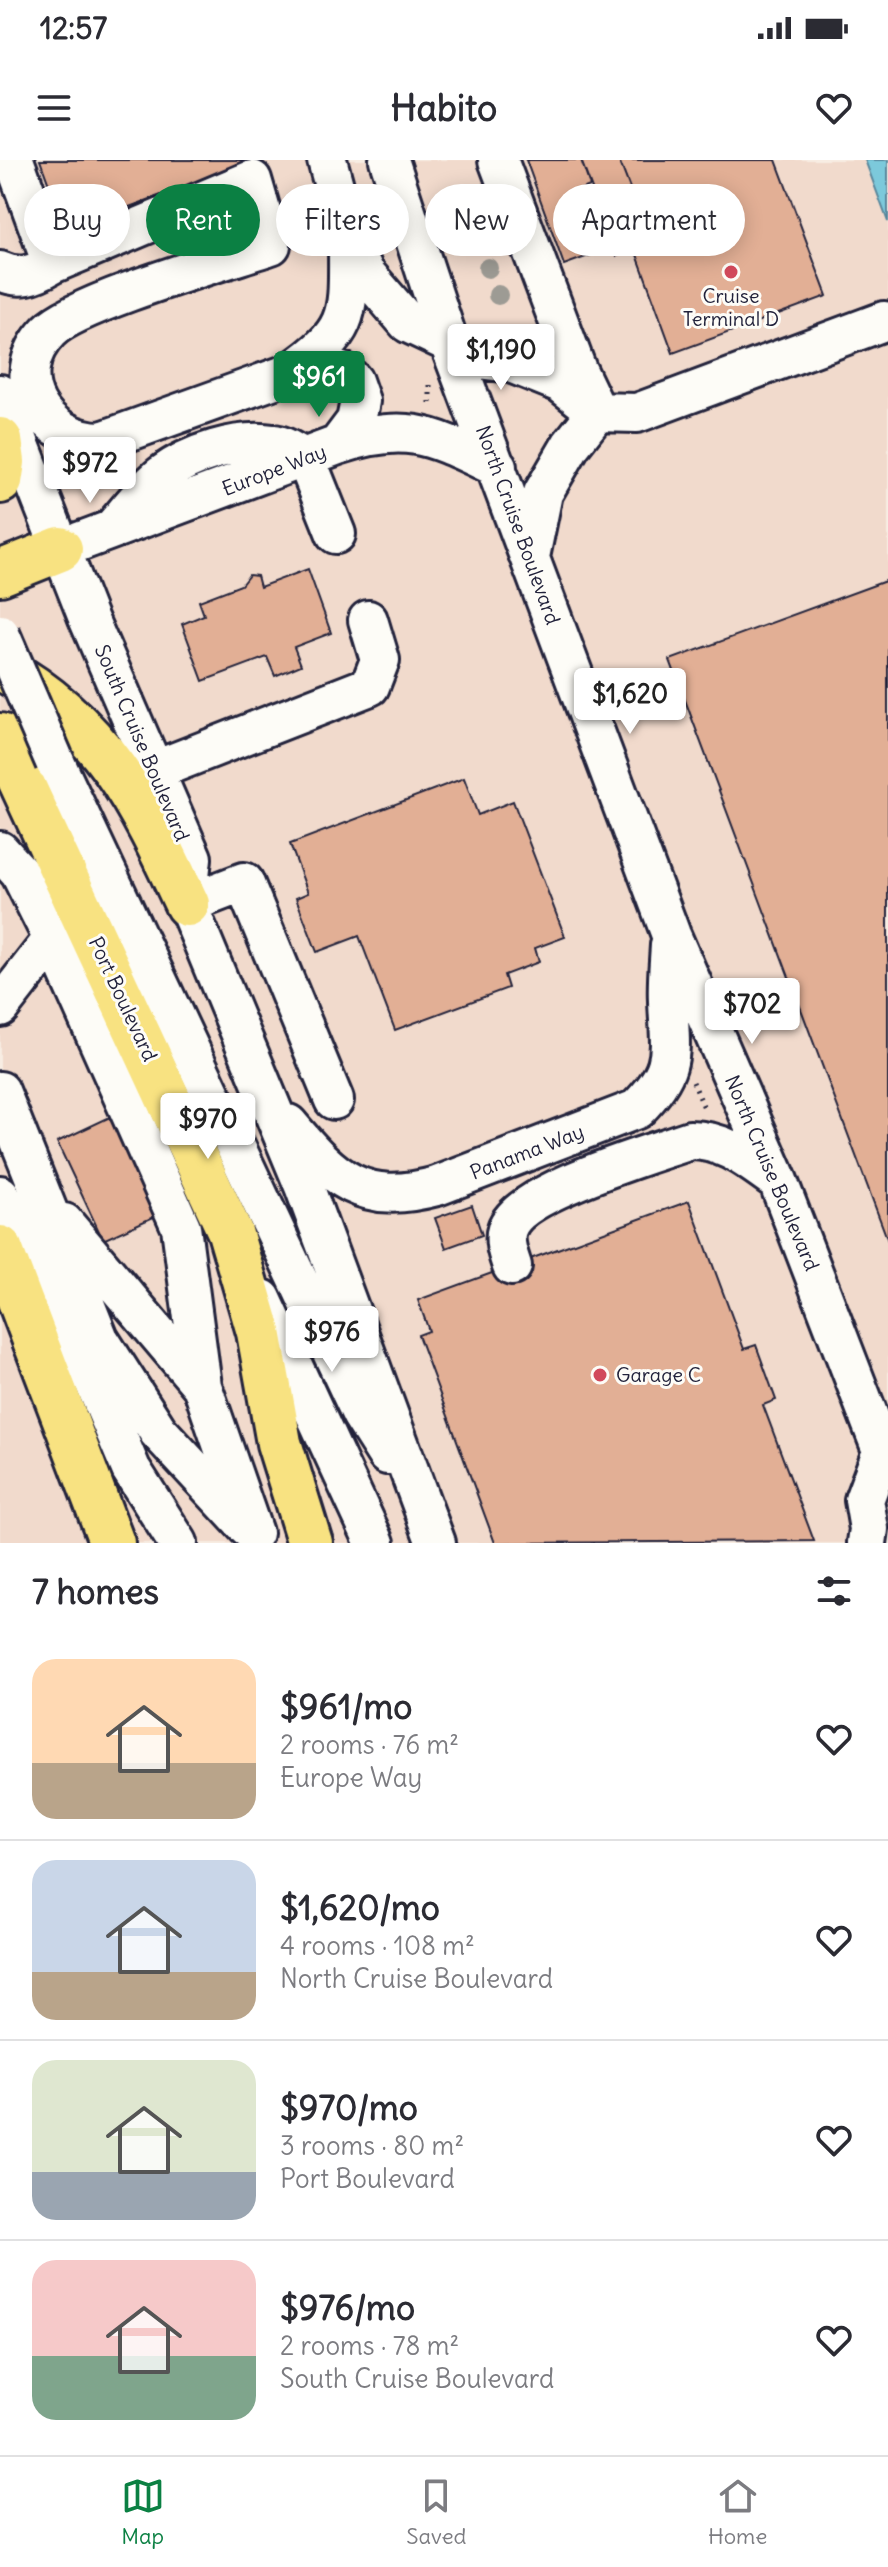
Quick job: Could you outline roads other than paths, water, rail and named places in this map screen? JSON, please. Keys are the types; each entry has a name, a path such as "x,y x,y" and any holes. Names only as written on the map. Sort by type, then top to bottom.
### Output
{"main road":[{"path":"0,440 3,462 0,481"},
{"path":"0,573 60,549"},
{"path":"0,667 57,703 107,754 144,813 187,904"},
{"name":"Port Boulevard","path":"4,744 230,1232 259,1332 299,1530"},
{"path":"0,1248 112,1543"}],"street":[{"path":"14,160 52,264"},
{"path":"327,160 333,184"},
{"name":"North Cruise Boulevard","path":"389,160 448,340 671,935 778,1181 885,1459"},
{"path":"498,160 577,370 597,412"},
{"path":"0,271 14,277 36,274 118,224 249,172 271,245 64,319 51,328 34,352 30,382 40,411 59,431 73,438 102,441 288,374 326,367 345,373 353,381 360,401 359,411 356,421 322,452 336,534"},
{"path":"288,374 322,351 343,322 348,306 348,256"},
{"path":"357,256 365,273 387,302 408,323 486,360 511,363 561,383 597,412 637,413 884,321"},
{"name":"South Cruise Boulevard","path":"0,394 88,618 192,858 187,904 304,1186 432,1534"},
{"path":"530,560 543,493 571,445 597,412"},
{"name":"Europe Way","path":"60,549 322,452 382,433 408,432 442,441 497,467"},
{"path":"88,618 90,582 126,525"},
{"path":"153,771 370,686 380,660 368,620"},
{"path":"0,634 55,762 361,1414 432,1534"},
{"path":"0,851 20,873 53,939 181,1227 202,1386 249,1538"},
{"path":"187,904 244,882 334,1100"},
{"name":"Panama Way","path":"268,1101 326,1167 348,1184 406,1194 437,1186 614,1119 637,1109 656,1090 672,1050 668,1003 671,935"},
{"path":"0,1007 53,939"},
{"path":"0,1091 99,1339 122,1378 180,1458 249,1538"},
{"path":"512,1266 506,1245 506,1229 526,1205 554,1189 690,1140 708,1140 729,1146 778,1181"},
{"path":"0,1195 64,1310 131,1469 178,1543"},
{"path":"42,1198 202,1386"},
{"path":"230,1232 375,1543"},
{"path":"249,1538 260,1519 279,1443"},
{"path":"867,1543 869,1529 864,1500 885,1459"}],"water":[{"path":"865,160 888,160 888,222"}],"place":[{"name":"Cruise Terminal D","path":"731,272"},
{"name":"Garage C","path":"600,1375"}]}
